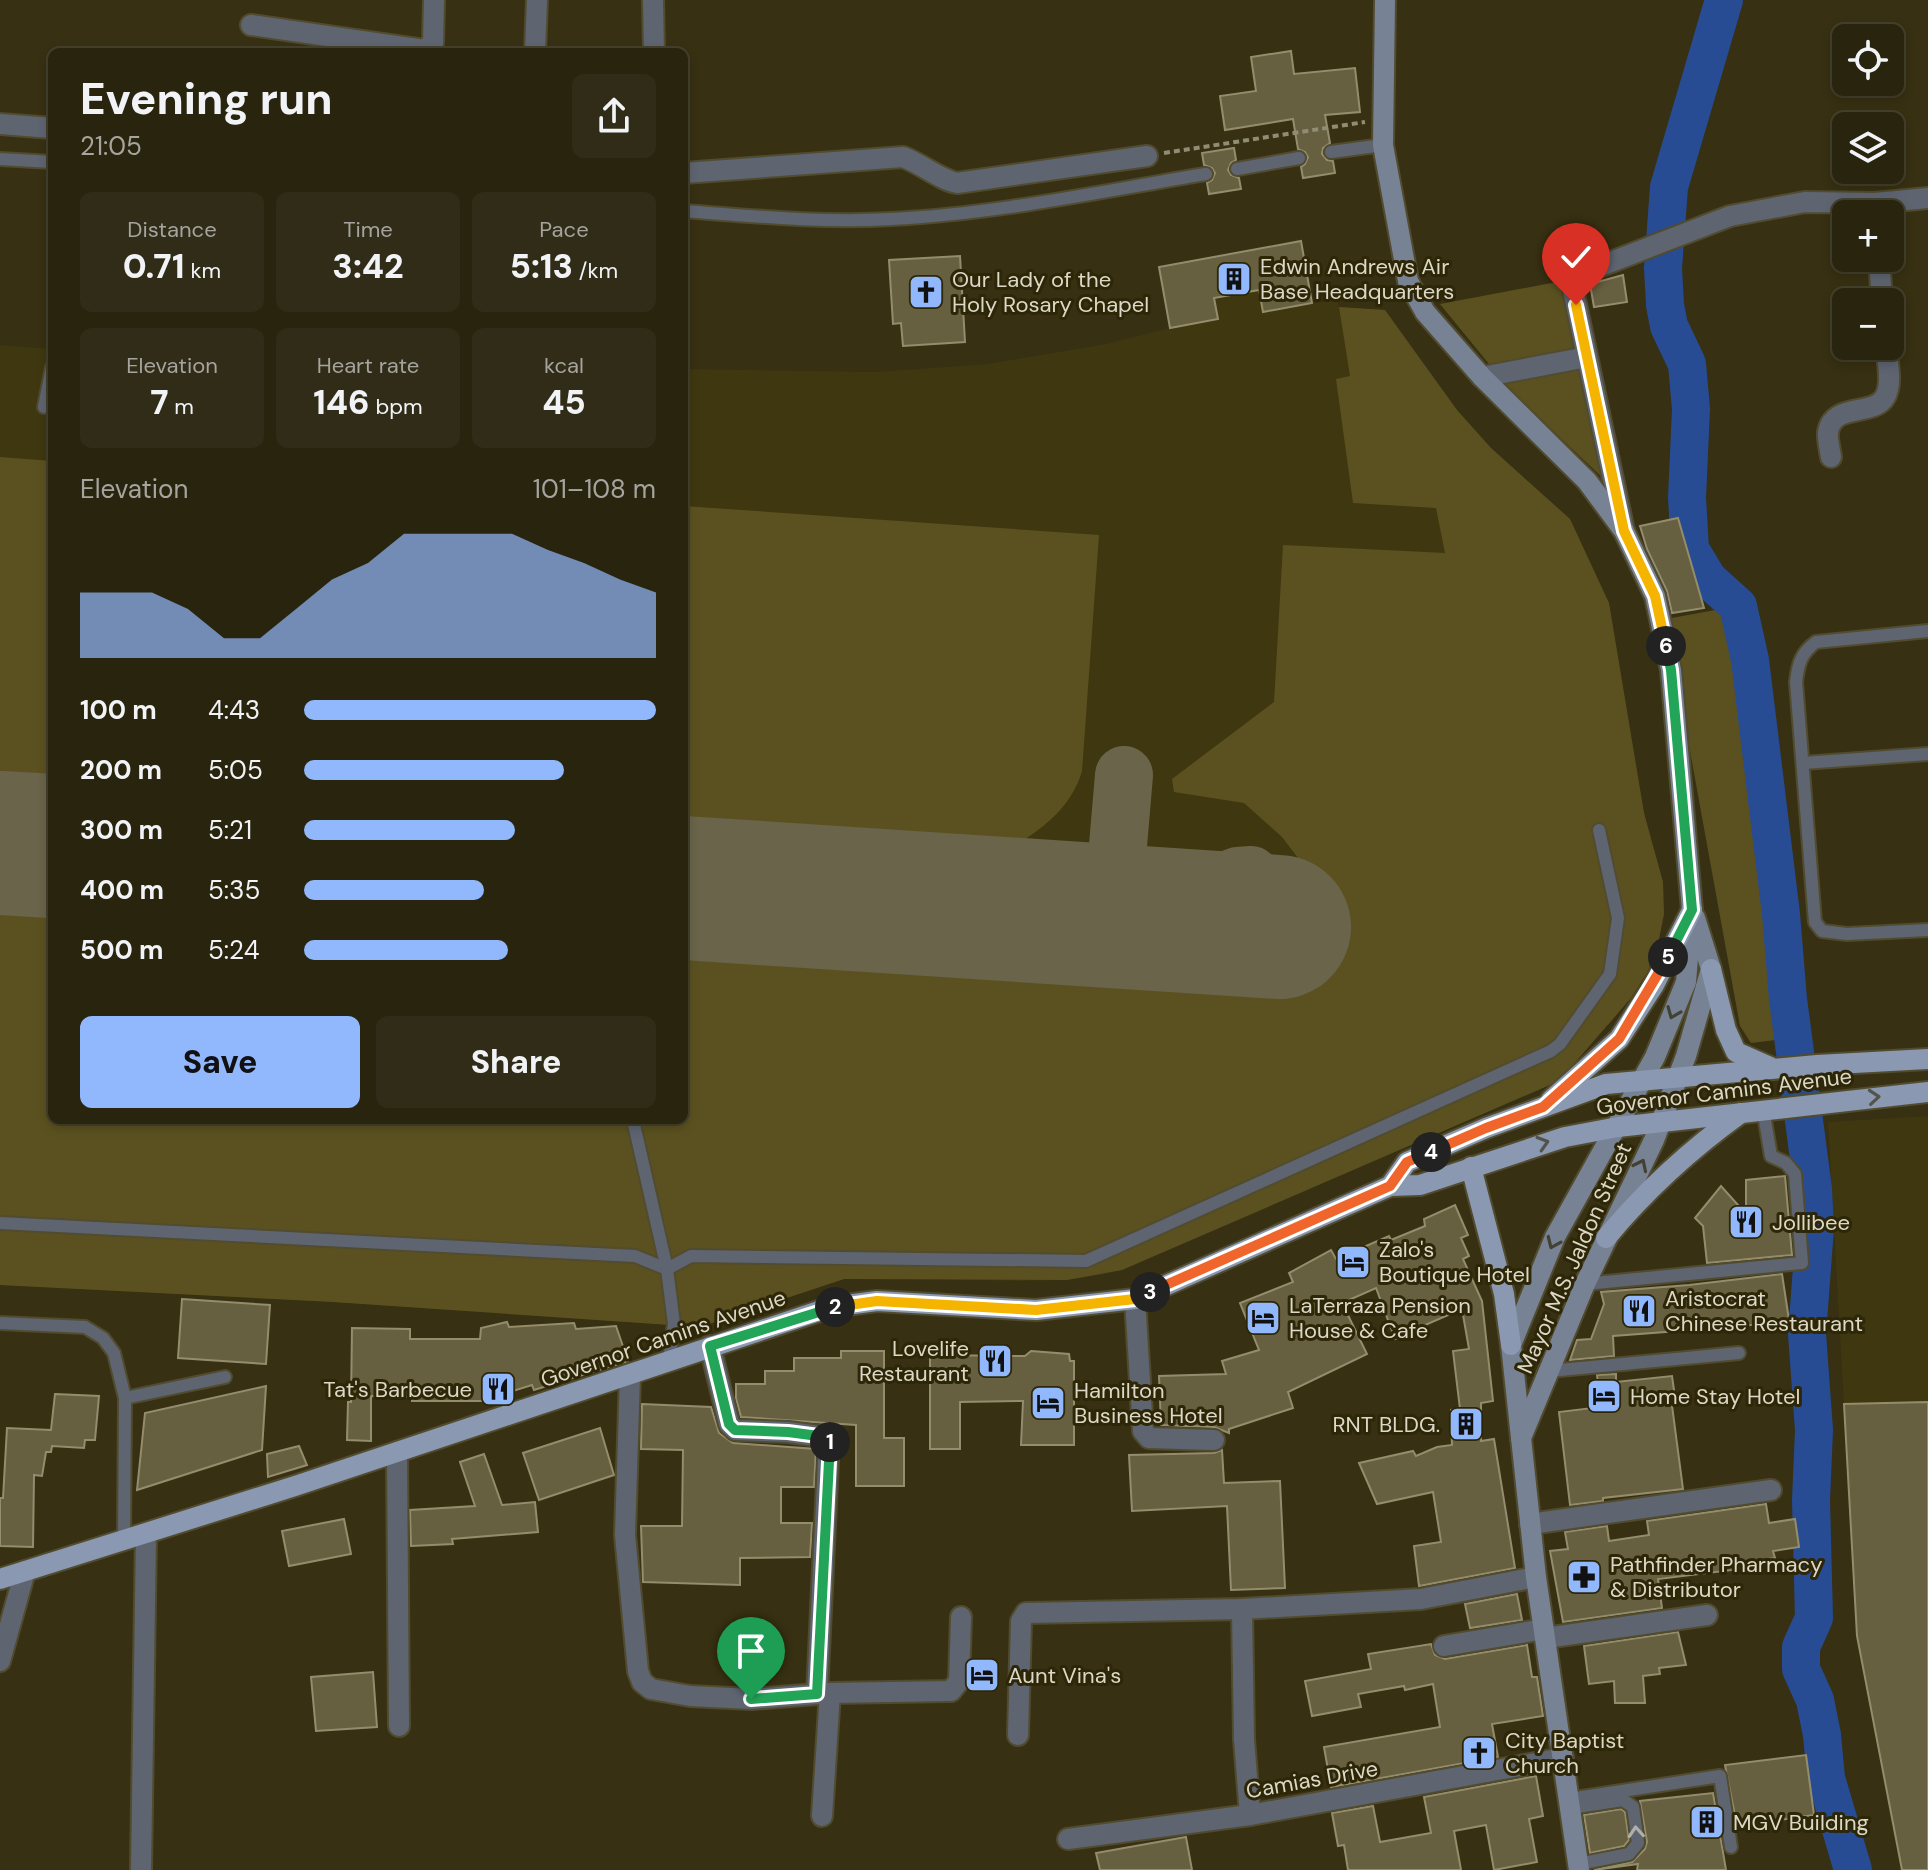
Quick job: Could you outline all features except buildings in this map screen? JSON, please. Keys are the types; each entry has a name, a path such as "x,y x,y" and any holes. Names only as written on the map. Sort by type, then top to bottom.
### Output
{"main road":[{"name":"Mayor M.S. Jaldon Street","path":"1385,0 1383,145 1408,281 1425,312 1482,377 1587,481 1624,531 1655,596 1671,670 1692,910 1686,982 1642,1081 1555,1237 1511,1345 1536,1577 1578,1867"},
{"name":"Mayor M.S. Jaldon Street","path":"1520,1442 1585,1284 1654,1140 1677,1077 1711,969 1692,910"},
{"path":"1543,1107 1619,1039 1654,985 1692,910"},
{"path":"1711,969 1726,1030 1736,1052 1773,1068"},
{"name":"Governor Camins Avenue","path":"1390,1186 1407,1162 1486,1128 1606,1084 1773,1068 1928,1059"},
{"name":"Governor Camins Avenue","path":"0,1579 397,1452 831,1307 877,1301 1036,1310 1135,1299 1390,1186 1420,1185 1565,1137 1618,1127 1770,1108 1928,1092"},
{"path":"1606,1238 1630,1209 1669,1172 1741,1112"},
{"path":"1471,1167 1504,1294 1511,1345"}],"street":[{"path":"427,48 433,43 434,0"},
{"path":"535,48 537,0"},
{"path":"653,0 654,48"},
{"path":"251,25 410,48"},
{"path":"0,124 48,128"},
{"path":"688,173 903,157 926,166 945,181 957,183 1147,156"},
{"path":"1904,203 1928,198"},
{"path":"1624,531 1573,290 1575,280 1580,274 1730,216 1805,202 1832,204"},
{"path":"1482,377 1587,357"},
{"path":"1831,457 1828,432 1832,423 1850,410 1876,405 1887,395 1887,360"},
{"path":"1135,1299 1143,1431 1149,1438 1214,1440"},
{"path":"710,1346 729,1424 735,1430 788,1432 829,1440 822,1816"},
{"path":"630,1375 625,1535 638,1671 642,1682 651,1689 690,1696 751,1699 823,1693 951,1691 959,1681 961,1617"},
{"path":"397,1452 399,1726"},
{"path":"1530,1524 1771,1490"},
{"path":"141,1870 146,1534"},
{"path":"0,1661 25,1571"},
{"path":"1018,1735 1021,1621 1026,1613 1242,1609 1421,1599 1536,1577"},
{"path":"1242,1609 1244,1739 1250,1815"},
{"path":"1444,1646 1707,1615"},
{"name":"Camias Drive","path":"1068,1839 1250,1815 1563,1758"}],"lane":[{"path":"1331,152 1383,145"},
{"path":"1237,169 1299,158"},
{"path":"0,159 48,162"},
{"path":"688,211 795,219 889,219 1026,204 1206,174"},
{"path":"44,407 48,387"},
{"path":"1928,631 1816,642 1804,651 1796,682 1815,922 1822,931 1847,934 1928,930"},
{"path":"1803,763 1928,754"},
{"path":"0,1223 627,1255 667,1269 691,1256 1086,1261 1551,1051 1560,1044 1610,974 1618,918 1599,830"},
{"path":"1585,1284 1802,1263 1795,1174 1786,1163 1771,1156 1770,1108"},
{"path":"634,1124 667,1269 674,1324 669,1360"},
{"path":"0,1323 85,1327 103,1338 114,1353 125,1398 124,1541"},
{"path":"1549,1371 1739,1353"},
{"path":"125,1398 225,1377"},
{"path":"1569,1804 1720,1776 1731,1847"},
{"path":"1569,1804 1623,1800 1633,1807 1635,1819 1638,1843 1629,1854 1578,1867"}],"path":[{"path":"1147,156 1383,119"}],"shaded area":[{"path":"1301,241 1313,303 1337,300 1339,307 1385,310 1457,410 1491,448 1570,519 1609,603 1644,813 1663,882 1664,914 1658,944 1647,973 1610,1024 1444,1129 1122,1270 1100,1275 1067,1280 1019,1281 844,1279 700,1327 333,1302 0,1285 0,345 48,349 48,1124 688,1124 688,369 875,372 988,364 1106,344 1170,328 1159,267"},
{"path":"1562,281 1581,352 1493,369 1440,304"},
{"path":"1339,307 1385,310 1457,410 1491,448 1570,519 1609,603 1644,813 1663,882 1664,914 1658,944 1647,973 1631,998 1559,1081 1122,1270 1067,1280 844,1279 700,1327 333,1302 0,1285 0,907 48,910 48,1124 688,1124 688,950 1284,989 1298,858 1282,837 1244,803 1174,792 1172,779 1274,702 1283,545 1445,553 1436,508 1353,503 1336,379 1350,376"},
{"path":"1583,366 1606,481 1499,380"},
{"path":"0,457 48,461 48,775 0,772"},
{"path":"688,506 1099,535 1082,771 1067,802 1024,840 688,817"},
{"path":"1732,607 1784,1039 1751,1043 1740,1026 1666,619"},
{"path":"1928,1116 1928,1870 1902,1870 1857,1636 1828,1122"}],"waterway":[{"path":"1724,0 1669,187 1663,268 1665,305 1669,326 1687,364 1691,409 1687,498 1690,549 1708,579 1738,606 1750,660 1781,914 1815,1228 1807,1334 1814,1430 1811,1500 1814,1618 1801,1647 1801,1669 1815,1700 1826,1778 1853,1870"}],"taxiway":[{"path":"1112,916 1124,775"},
{"path":"1128,917 1238,876 1251,875 1257,883 1260,916 1251,938 1236,954 1211,960 1156,919"}],"runway":[{"path":"0,843 48,846"},
{"path":"688,888 1279,927"}],"place":[{"name":"Edwin Andrews Air Base Headquarters","path":"1234,279"},
{"name":"Our Lady of the Holy Rosary Chapel","path":"926,292"},
{"name":"Jollibee","path":"1746,1222"},
{"name":"Zalo's Boutique Hotel","path":"1353,1262"},
{"name":"Aristocrat Chinese Restaurant","path":"1639,1311"},
{"name":"LaTerraza Pension House & Cafe","path":"1263,1318"},
{"name":"Lovelife Restaurant","path":"995,1361"},
{"name":"Tat's Barbecue","path":"498,1389"},
{"name":"Home Stay Hotel","path":"1604,1396"},
{"name":"Hamilton Business Hotel","path":"1048,1403"},
{"name":"RNT BLDG.","path":"1466,1424"},
{"name":"Pathfinder Pharmacy & Distributor","path":"1584,1577"},
{"name":"Aunt Vina's","path":"982,1675"},
{"name":"City Baptist Church","path":"1479,1753"},
{"name":"MGV Building","path":"1707,1822"}],"route":[{"path":"751,1699 817,1694 831,1445 826,1437 735,1430 729,1424 710,1346 831,1307 877,1301 1036,1310 1135,1299 1390,1186 1407,1162 1543,1107 1619,1039 1654,985 1692,910 1671,670 1655,596 1624,531 1576,305"}]}
